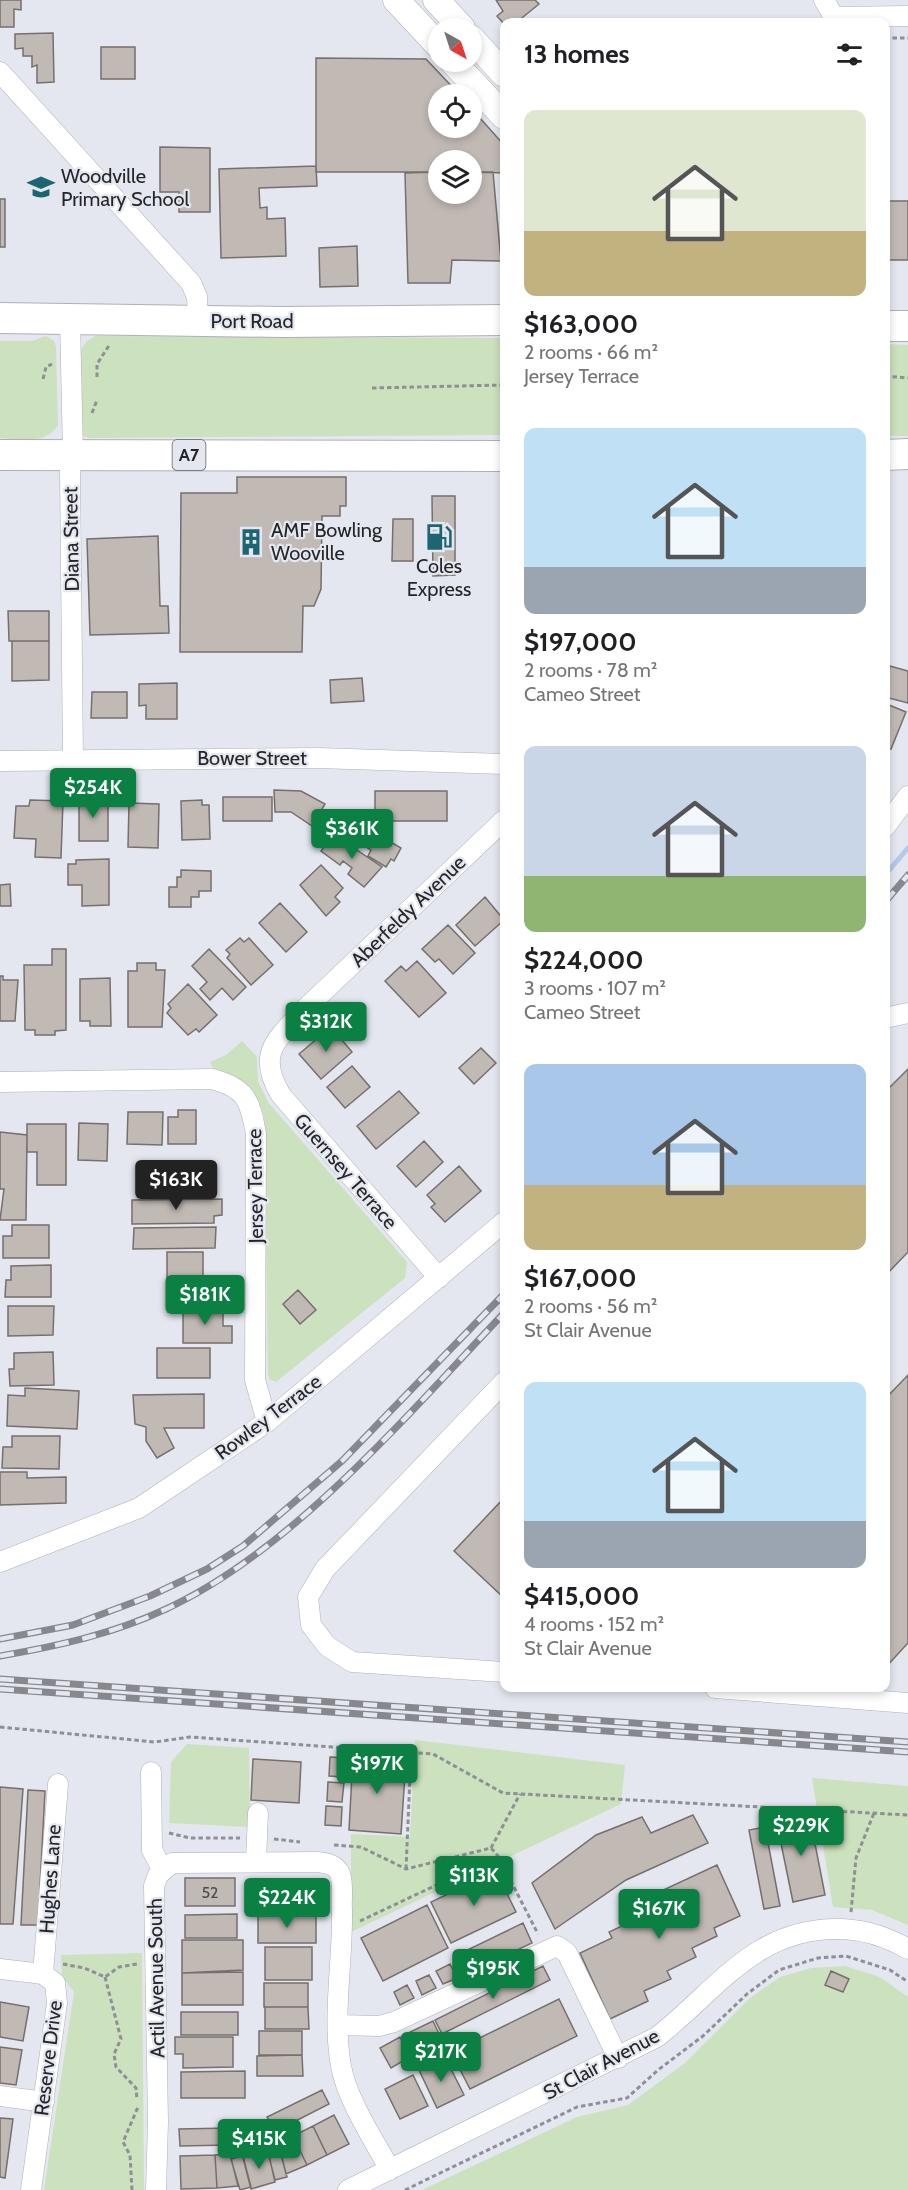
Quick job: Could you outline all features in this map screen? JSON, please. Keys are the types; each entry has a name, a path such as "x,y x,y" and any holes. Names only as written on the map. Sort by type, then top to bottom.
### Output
{"highway":[{"name":"Port Road","path":"0,318 198,321 500,320"},
{"path":"890,326 908,326"},
{"path":"890,455 908,454"},
{"name":"A7","path":"0,455 500,456"}],"main road":[{"path":"396,0 428,34"},
{"path":"436,0 453,18"},
{"path":"482,50 500,70"},
{"path":"462,72 500,112"}],"street":[{"path":"824,0 832,18"},
{"path":"870,18 908,16"},
{"path":"0,72 191,283 197,297 198,321"},
{"name":"Diana Street","path":"70,319 73,455 70,472 73,759"},
{"name":"Bower Street","path":"0,761 318,758 500,764"},
{"path":"890,820 908,796"},
{"name":"Aberfeldy Avenue","path":"268,1057 275,1041 306,1008 500,824"},
{"path":"890,1017 908,1013"},
{"name":"Guernsey Terrace","path":"268,1057 270,1078 281,1095 439,1278"},
{"name":"Jersey Terrace","path":"0,1083 212,1079 232,1085 243,1094 251,1106 256,1134 255,1380 267,1422"},
{"name":"Rowley Terrace","path":"0,1562 139,1508 267,1422 500,1225"},
{"path":"500,1386 325,1569 308,1598 311,1624 327,1646 352,1662 500,1672"},
{"path":"767,1692 908,1703"},
{"name":"Actil Avenue South","path":"152,1772 152,1850 163,1871 158,1875 154,1886 159,2122 156,2190"},
{"name":"Hughes Lane","path":"43,1969 58,1784"},
{"path":"256,1861 258,1813"},
{"path":"163,1871 172,1863 317,1862 334,1866 341,1881 340,2054 345,2080 390,2170"},
{"name":"St Clair Avenue","path":"348,2190 657,2037 759,1949 786,1935 816,1928 850,1929 874,1935 908,1949"},
{"path":"339,2025 379,2026 394,2022 546,1948 557,1946 567,1953 618,2058"},
{"name":"Reserve Drive","path":"0,1969 43,1969 55,1983 57,2002 30,2190"},
{"path":"0,2096 44,2102"}],"path":[{"path":"890,38 908,38"},
{"path":"97,377 97,364 110,343 116,343"},
{"path":"43,379 46,367 57,364"},
{"path":"890,376 908,378"},
{"path":"372,388 500,385"},
{"path":"92,422 92,411 97,400"},
{"path":"0,1727 156,1742 190,1737 433,1754 502,1793 908,1815"},
{"path":"406,1869 411,1753"},
{"path":"491,1848 520,1794"},
{"path":"850,1929 856,1858 874,1813"},
{"path":"342,1929 498,1856 546,1948"},
{"path":"405,2190 577,2107 627,2097 703,2036 747,1994 779,1970 818,1958 846,1956 882,1967 908,1982"},
{"path":"105,1977 119,1967 157,1961"},
{"path":"43,1969 84,1968 105,1977"},
{"path":"105,1977 121,2039 114,2054 116,2067 136,2088 138,2108 123,2142 130,2155 132,2190"}],"green space":[{"path":"46,336 54,341 56,347 58,425 47,436 40,438 25,440 0,438 0,341 32,341"},
{"path":"95,336 500,338 500,435 90,438 83,436 82,430 81,350 86,342"},
{"path":"890,344 908,345 908,436 890,436"},
{"path":"242,1041 257,1057 258,1081 268,1102 407,1262 405,1278 276,1382 270,1380 268,1375 264,1116 257,1099 240,1080 214,1070 210,1062 226,1055"},
{"path":"415,1740 625,1765 621,1804 351,1932 351,1834 410,1837"},
{"path":"187,1744 249,1748 250,1827 169,1823 171,1762"},
{"path":"812,1778 908,1786 908,1925 872,1910 833,1907"},
{"path":"142,1953 144,2190 44,2190 74,1992 62,1976 61,1955"},
{"path":"845,1966 880,1977 908,1997 908,2190 422,2190 577,2117 628,2105 685,2063 750,1998 780,1977 811,1968"}],"building":[{"path":"0,0 21,0 21,10 14,9 14,27 0,27"},
{"path":"496,0 535,0 539,4 522,18 500,19 497,16 503,11"},
{"path":"53,33 54,82 37,83 37,65 32,67 32,56 23,56 23,48 15,49 15,34"},
{"path":"101,47 135,47 135,79 101,79"},
{"path":"316,58 426,59 428,72 438,72 450,84 428,84 428,138 482,138 482,120 500,141 500,173 482,172 482,150 428,150 428,172 316,172"},
{"path":"160,147 210,148 210,212 179,212 179,192 160,192"},
{"path":"316,166 317,186 259,188 260,208 267,207 267,219 285,218 286,256 221,258 219,169"},
{"path":"428,172 428,204 482,204 482,172 493,172 500,261 452,260 450,283 408,283 405,173"},
{"path":"0,199 5,199 5,247 0,247"},
{"path":"890,201 908,201 908,260 890,260"},
{"path":"357,246 358,286 320,287 319,248"},
{"name":"AMF Bowling Wooville","path":"237,477 346,477 346,506 340,506 340,516 322,516 321,589 314,606 303,606 302,652 180,652 181,493 237,493"},
{"path":"432,496 455,496 455,575 433,576"},
{"path":"393,519 413,519 413,561 392,561"},
{"path":"158,536 160,606 168,606 169,633 90,635 87,539"},
{"path":"8,611 49,611 49,641 9,641"},
{"path":"12,641 49,641 49,680 12,681"},
{"path":"890,666 908,671 908,703 890,698"},
{"path":"362,678 364,701 331,703 330,680"},
{"path":"177,683 177,719 146,719 146,705 139,706 139,684"},
{"path":"92,692 127,692 127,718 91,718"},
{"path":"890,705 906,712 890,749"},
{"path":"274,790 301,791 325,804 312,826 291,812 275,812"},
{"path":"375,791 447,791 447,821 375,821"},
{"path":"79,795 96,795 96,801 108,801 108,841 79,841"},
{"path":"223,797 272,797 272,821 223,821"},
{"path":"30,800 63,801 61,858 35,857 36,839 14,838 16,806 29,806"},
{"path":"202,800 202,805 209,805 210,839 182,840 181,801"},
{"path":"129,803 159,804 158,848 128,847"},
{"path":"347,816 401,848 394,861 391,859 386,867 368,856 371,850 360,843 358,847 338,835"},
{"path":"333,834 382,867 364,887 348,874 352,868 343,861 340,865 321,851"},
{"path":"109,859 109,905 82,906 82,885 68,885 68,864 76,864 76,860"},
{"path":"321,865 343,888 335,897 340,902 326,916 300,885"},
{"path":"181,870 211,871 211,891 199,891 199,897 191,897 191,907 169,907 169,887 177,887 177,877 181,877"},
{"path":"10,884 11,906 0,906 0,885"},
{"path":"485,897 500,915 500,924 475,946 456,925"},
{"path":"280,903 307,932 286,952 259,923"},
{"path":"448,925 475,953 453,974 439,959 435,962 422,949"},
{"path":"240,938 244,942 249,938 273,965 251,985 227,958 230,954 226,950"},
{"path":"52,949 66,949 66,1030 55,1031 55,1035 35,1035 35,1030 25,1030 24,965 52,965"},
{"path":"209,949 246,987 233,1000 222,988 210,1000 200,989 207,982 192,966"},
{"path":"417,961 446,993 419,1017 385,981 401,966 406,971"},
{"path":"137,963 156,963 156,970 165,970 162,1027 128,1027 128,971 137,971"},
{"path":"0,976 3,976 3,980 18,980 15,1021 0,1021"},
{"path":"110,978 111,1026 90,1026 90,1021 80,1021 80,979"},
{"path":"188,984 217,1015 199,1032 196,1029 188,1035 167,1013 171,1008 168,1004"},
{"path":"331,1027 352,1052 321,1079 299,1054"},
{"path":"481,1048 496,1063 474,1084 459,1068"},
{"path":"352,1066 370,1087 345,1108 327,1087"},
{"path":"908,1069 908,1252 890,1271 890,1087"},
{"path":"399,1091 419,1113 376,1149 357,1126"},
{"path":"178,1110 196,1110 196,1144 168,1144 168,1117 178,1117"},
{"path":"128,1112 163,1112 162,1145 127,1144"},
{"path":"79,1123 108,1124 107,1161 78,1160"},
{"path":"27,1124 66,1124 66,1185 37,1185 37,1152 27,1152"},
{"path":"0,1132 27,1135 26,1220 0,1220 4,1189 0,1189"},
{"path":"424,1141 443,1162 416,1187 397,1166"},
{"path":"200,1163 200,1175 208,1175 209,1193 170,1195 169,1164"},
{"path":"459,1166 481,1191 445,1222 431,1207 435,1204 427,1195"},
{"path":"222,1199 222,1215 214,1216 214,1223 132,1224 132,1200"},
{"path":"12,1225 49,1225 49,1258 3,1258 3,1236 12,1236"},
{"path":"216,1227 215,1248 133,1249 134,1228"},
{"path":"167,1252 203,1252 203,1282 167,1282"},
{"path":"51,1265 51,1297 5,1297 6,1280 11,1280 11,1266"},
{"path":"298,1290 316,1310 300,1324 283,1304"},
{"path":"8,1306 54,1306 53,1335 8,1336"},
{"path":"223,1307 223,1326 232,1326 232,1343 183,1343 183,1308"},
{"path":"157,1348 210,1348 210,1378 157,1378"},
{"path":"53,1352 54,1385 10,1386 9,1369 14,1369 14,1353"},
{"path":"908,1375 908,1643 890,1663 890,1394"},
{"path":"25,1388 79,1391 77,1429 7,1426 8,1395 25,1396"},
{"path":"204,1394 204,1428 164,1428 174,1448 157,1458 146,1441 146,1427 135,1424 133,1395"},
{"path":"12,1436 60,1436 59,1469 2,1468 3,1447 12,1447"},
{"path":"0,1472 27,1472 27,1478 66,1477 66,1503 0,1505"},
{"path":"500,1502 500,1594 454,1551"},
{"path":"353,1756 406,1759 401,1834 349,1830"},
{"path":"330,1757 346,1758 344,1777 329,1776"},
{"path":"253,1759 301,1762 299,1803 251,1800"},
{"path":"328,1782 344,1783 342,1802 327,1801"},
{"path":"0,1787 23,1789 13,1924 0,1924"},
{"path":"28,1790 45,1791 38,1925 21,1925"},
{"path":"326,1806 342,1807 341,1826 325,1825"},
{"path":"809,1813 825,1895 793,1902 776,1819"},
{"path":"693,1815 708,1843 626,1880 555,1929 532,1883 596,1835 642,1817 651,1833"},
{"path":"765,1827 780,1906 764,1909 749,1830"},
{"path":"717,1865 740,1916 714,1928 717,1936 692,1948 696,1957 667,1971 671,1979 644,1991 648,2001 610,2019 580,1953 612,1938 609,1932 641,1917 637,1909 664,1897 661,1891"},
{"path":"496,1871 516,1912 451,1943 431,1902"},
{"path":"185,1878 235,1878 235,1906 185,1906"},
{"path":"258,1882 316,1882 316,1915 258,1916"},
{"path":"427,1905 448,1948 383,1981 361,1938"},
{"path":"237,1914 237,1938 185,1938 185,1915"},
{"path":"316,1915 316,1943 258,1943 258,1916"},
{"path":"523,1923 532,1943 466,1974 457,1955"},
{"path":"182,1940 243,1940 243,1970 182,1973"},
{"path":"265,1947 312,1947 312,1980 265,1980"},
{"path":"450,1964 457,1978 443,1984 436,1971"},
{"path":"543,1966 550,1980 442,2034 435,2020"},
{"path":"831,1971 849,1979 843,1992 825,1985"},
{"path":"243,1972 243,2005 182,2005 182,1973"},
{"path":"429,1975 436,1988 422,1995 416,1981"},
{"path":"264,1983 308,1983 308,2007 264,2007"},
{"path":"407,1985 414,1998 400,2005 394,1992"},
{"path":"559,1999 577,2036 470,2089 451,2052"},
{"path":"0,2002 29,2007 23,2041 0,2037"},
{"path":"265,2007 308,2007 309,2029 265,2029"},
{"path":"181,2012 238,2012 238,2035 181,2035"},
{"path":"433,2021 440,2036 412,2050 404,2035"},
{"path":"259,2031 302,2031 302,2055 259,2055"},
{"path":"175,2037 233,2037 233,2067 183,2068 183,2054 175,2054"},
{"path":"400,2037 410,2057 391,2068 380,2048"},
{"path":"0,2047 22,2050 16,2085 0,2083"},
{"path":"302,2055 303,2076 257,2076 257,2056"},
{"path":"445,2057 464,2095 437,2108 419,2070"},
{"path":"245,2071 245,2098 181,2098 181,2072"},
{"path":"413,2075 428,2106 400,2119 385,2089"},
{"path":"322,2090 329,2104 274,2132 275,2136 228,2148 229,2145 180,2146 179,2129 228,2128 228,2132 269,2120 267,2117"},
{"path":"334,2115 349,2144 327,2155 313,2126"},
{"path":"0,2118 13,2119 5,2178 0,2177"},
{"path":"313,2126 327,2155 307,2165 293,2136"},
{"path":"293,2136 307,2165 286,2174 278,2142"},
{"path":"279,2146 287,2177 275,2180 267,2149"},
{"path":"268,2151 275,2182 251,2189 243,2158"},
{"path":"230,2154 238,2186 217,2188 215,2155"},
{"path":"215,2155 217,2188 181,2189 180,2156"},
{"path":"243,2156 251,2187 240,2190 231,2159"}],"waterway":[{"path":"890,869 908,848"}],"railway":[{"path":"890,896 908,875"},
{"path":"0,1639 73,1625 150,1596 207,1569 243,1546 342,1461 500,1298"},
{"path":"0,1656 64,1643 126,1625 166,1609 213,1584 259,1552 347,1477 500,1317"},
{"path":"0,1679 908,1742"},
{"path":"0,1689 908,1752"}],"place":[{"name":"Woodville Primary School","path":"41,187"},
{"name":"Coles Express","path":"439,537"},
{"name":"AMF Bowling Wooville","path":"251,542"}]}
